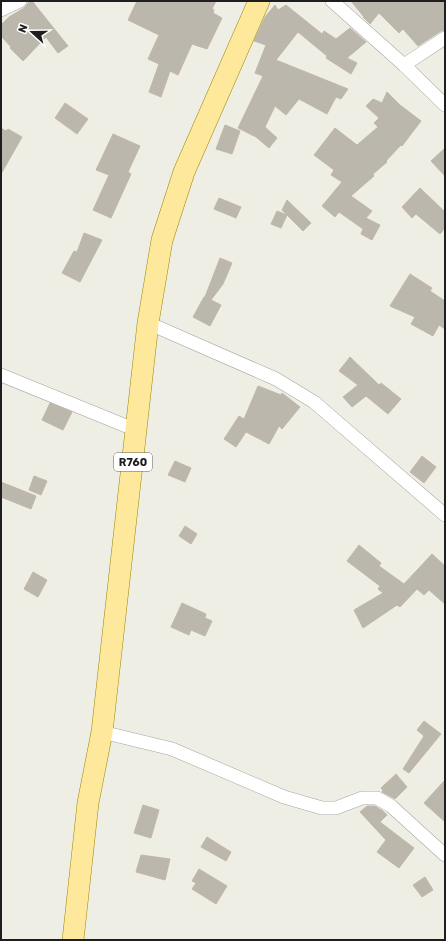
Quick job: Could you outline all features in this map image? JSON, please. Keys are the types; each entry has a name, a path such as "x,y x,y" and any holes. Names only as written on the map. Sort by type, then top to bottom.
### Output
{"main road":[{"name":"R760","path":"73,940 88,803 102,732 148,323 162,240 184,172 213,110 259,1"}],"street":[{"path":"1,10 20,1"},
{"path":"332,1 404,65 445,105"},
{"path":"404,65 445,38"},
{"path":"148,323 276,379 314,402 445,515"},
{"path":"1,375 136,430"},
{"path":"102,732 172,749 284,797 322,808 336,808 362,798 377,798 391,806 445,855"}],"building":[{"path":"30,1 32,1 68,46 58,53 46,37 23,61 1,36 1,25 9,17 24,8"},
{"path":"137,1 216,1 212,9 214,10 213,13 222,18 207,49 192,44 178,75 170,71 161,97 149,92 159,64 148,59 159,35 128,20"},
{"path":"351,1 445,1 445,30 418,46 403,29 399,33 379,13 370,24"},
{"path":"275,5 278,10 286,5 322,34 324,31 336,39 350,28 366,42 347,58 357,63 351,74 326,58 327,56 298,32 276,60 348,89 341,99 336,97 327,114 299,99 286,115 275,106 265,127 277,138 269,148 256,137 238,128 263,76 255,73 266,45 254,41 265,17"},
{"path":"387,92 400,105 421,121 402,146 401,145 386,161 387,162 373,174 374,176 351,196 372,211 366,218 380,225 372,240 361,234 363,229 339,212 335,217 322,206 342,182 331,175 334,170 314,155 335,128 357,145 378,127 374,123 379,118 366,106 373,99 382,103"},
{"path":"65,103 88,119 77,134 55,118"},
{"path":"225,125 240,131 232,154 216,149"},
{"path":"1,128 6,131 8,129 22,137 1,174"},
{"path":"113,134 140,146 128,172 131,174 111,218 93,210 109,175 96,170"},
{"path":"445,148 445,176 431,161"},
{"path":"420,188 445,212 445,228 440,234 416,214 412,218 402,207"},
{"path":"219,198 241,207 236,218 214,209"},
{"path":"287,200 311,223 303,231 282,210"},
{"path":"277,211 287,215 281,228 271,224"},
{"path":"84,233 102,240 80,282 62,273 74,251 77,252"},
{"path":"220,258 232,263 223,284 211,300 221,305 210,326 193,317 205,297"},
{"path":"410,274 432,288 430,291 445,301 445,329 439,325 433,336 411,324 415,317 390,306"},
{"path":"350,357 379,385 381,383 401,399 388,414 366,396 352,407 343,397 358,385 339,371"},
{"path":"258,386 281,395 282,393 300,407 282,429 279,426 269,444 246,432 236,447 224,439 239,416 244,419"},
{"path":"50,403 72,412 63,430 42,420"},
{"path":"422,456 436,467 424,483 410,472"},
{"path":"175,461 191,468 185,482 168,475"},
{"path":"34,476 47,481 41,495 29,490"},
{"path":"1,482 36,496 31,509 1,497"},
{"path":"185,526 197,534 191,544 179,536"},
{"path":"359,545 381,563 379,566 404,584 432,554 445,566 445,604 429,590 424,595 417,589 400,607 397,605 363,628 354,610 383,593 378,589 380,586 347,561"},
{"path":"33,572 47,580 38,597 24,589"},
{"path":"182,603 206,614 205,618 212,621 205,636 191,630 189,635 171,627"},
{"path":"424,721 441,734 409,773 403,769 424,736 417,730"},
{"path":"396,774 407,787 395,799 382,792 383,790 381,788"},
{"path":"445,780 445,822 424,803"},
{"path":"143,805 159,810 151,838 134,833"},
{"path":"367,806 375,806 383,811 387,815 380,822 414,848 399,868 377,852 386,840 360,812"},
{"path":"207,837 231,852 226,861 201,847"},
{"path":"141,855 170,859 165,880 136,872"},
{"path":"199,869 227,886 216,904 192,889 196,883 192,881"},
{"path":"425,877 433,890 422,897 413,885"}]}
